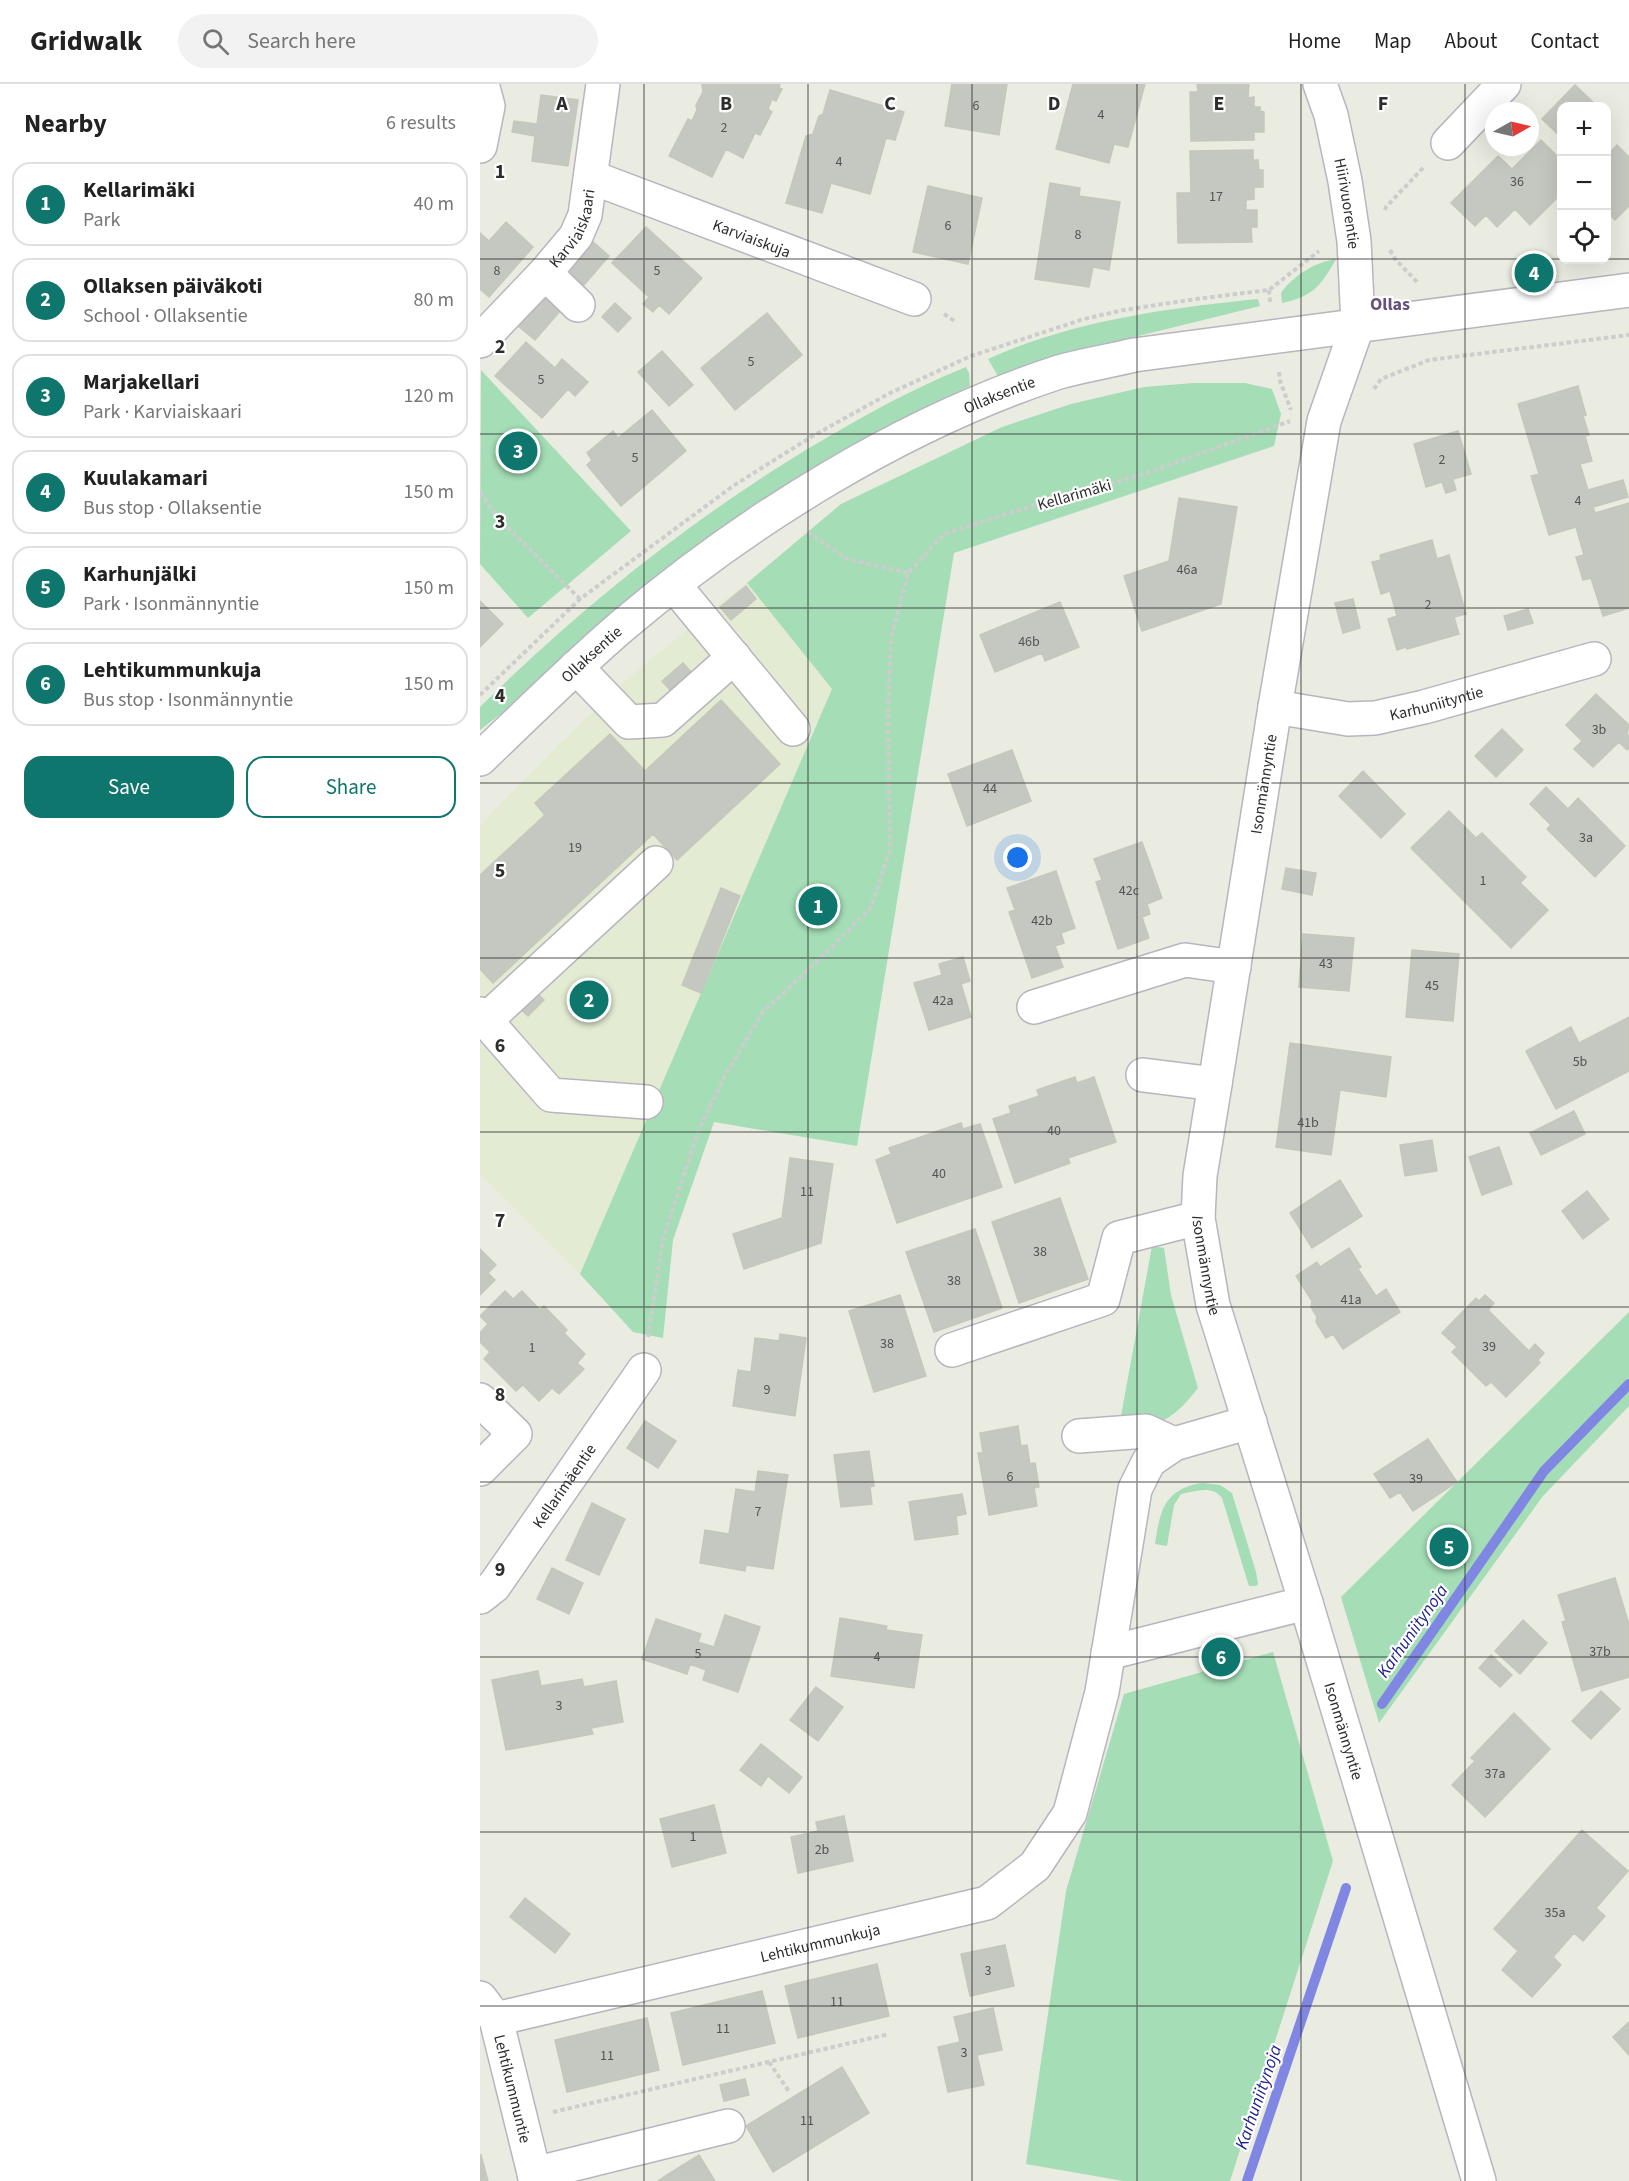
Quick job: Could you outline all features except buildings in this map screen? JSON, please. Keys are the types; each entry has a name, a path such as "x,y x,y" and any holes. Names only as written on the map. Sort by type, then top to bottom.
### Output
{"street":[{"path":"480,146 488,106 482,84"},
{"name":"Karviaiskaari","path":"480,341 545,273 576,236 585,215 603,84"},
{"name":"Hiirivuorentie","path":"1320,84 1331,115 1345,181 1354,241 1358,324"},
{"path":"1448,143 1504,84"},
{"name":"Karviaiskuja","path":"591,177 914,299"},
{"path":"545,273 578,305"},
{"name":"Ollaksentie","path":"480,759 623,625 746,532 820,484 904,436 988,398 1061,372 1134,355 1629,290"},
{"name":"Isonmännyntie","path":"1358,324 1324,421 1275,707 1200,1176 1198,1218 1213,1305 1306,1603 1479,2181"},
{"path":"674,585 793,729"},
{"path":"576,667 629,722 663,720 734,657"},
{"name":"Karhuniityntie","path":"1275,707 1348,719 1375,718 1425,707 1594,659"},
{"path":"646,1102 551,1095 483,1017 656,863"},
{"path":"1034,1007 1185,960 1234,967"},
{"path":"1143,1075 1215,1084"},
{"path":"952,1350 1103,1299 1119,1238 1198,1218"},
{"name":"Kellarimäentie","path":"480,1597 494,1586 644,1370"},
{"path":"480,1400 514,1434 480,1469"},
{"name":"Lehtikummunkuja","path":"488,2009 987,1903 1035,1866 1070,1813 1102,1692 1135,1489 1149,1461 1174,1444 1250,1422"},
{"path":"1079,1436 1146,1431 1174,1444"},
{"path":"1108,1653 1306,1603"},
{"name":"Lehtikummuntie","path":"488,2009 535,2178"},
{"path":"535,2178 728,2126"}],"path":[{"path":"1269,290 1280,381 1295,419 1293,430"},
{"path":"1370,396 1381,379 1429,360 1629,335"},
{"name":"Kellarimäki","path":"644,1370 663,1239 698,1132 720,1085 762,1013 871,907 890,850 888,714 891,638 908,573 944,534 1150,472 1295,419"},
{"path":"480,492 497,518 580,598"},
{"path":"800,527 847,559 908,573"},
{"path":"520,2120 889,2034"},
{"path":"769,2062 790,2093"}],"shaded area":[{"path":"747,583 832,689 580,1274 480,1175 480,825 559,744 625,681 710,610"}],"green space":[{"path":"1336,259 1315,289 1301,297 1282,303 1281,293 1298,276 1320,263"},
{"path":"1258,299 1260,306 1061,355 998,376 988,359 1053,335 1120,318"},
{"path":"966,367 970,386 834,457 480,730 480,707 551,640 664,547 744,490 829,436 896,399"},
{"path":"481,370 631,531 528,618 480,564"},
{"path":"1193,383 1245,383 1272,389 1281,414 1274,446 954,553 857,1146 714,1122 673,1240 663,1338 633,1332 580,1274 832,689 747,583 841,504 1002,427 1071,404 1144,387"},
{"path":"1152,1246 1164,1248 1171,1295 1198,1388 1184,1405 1160,1422 1150,1425 1124,1426 1121,1416"},
{"path":"1629,1312 1629,1406 1543,1496 1379,1723 1341,1597"},
{"path":"1202,1483 1220,1485 1232,1493 1256,1572 1258,1584 1256,1586 1249,1586 1222,1498 1214,1491 1203,1490 1181,1494 1174,1505 1167,1546 1155,1544 1159,1521 1166,1503 1179,1490"},
{"path":"1273,1652 1333,1861 1230,2181 1123,2181 1026,2164 1066,1891 1124,1694"}],"waterway":[{"name":"Karhuniitynoja","path":"1382,1704 1544,1471 1629,1384"},
{"name":"Karhuniitynoja","path":"1247,2181 1346,1888"}],"place":[{"name":"Kuulakamari","path":"1534,273"},
{"name":"Marjakellari","path":"518,451"},
{"name":"Kellarimäki","path":"818,906"},
{"name":"Ollaksen päiväkoti","path":"589,1000"},
{"name":"Karhunjälki","path":"1449,1547"},
{"name":"Lehtikummunkuja","path":"1221,1657"}],"district":[{"name":"Ollas","path":"1390,304"}]}
